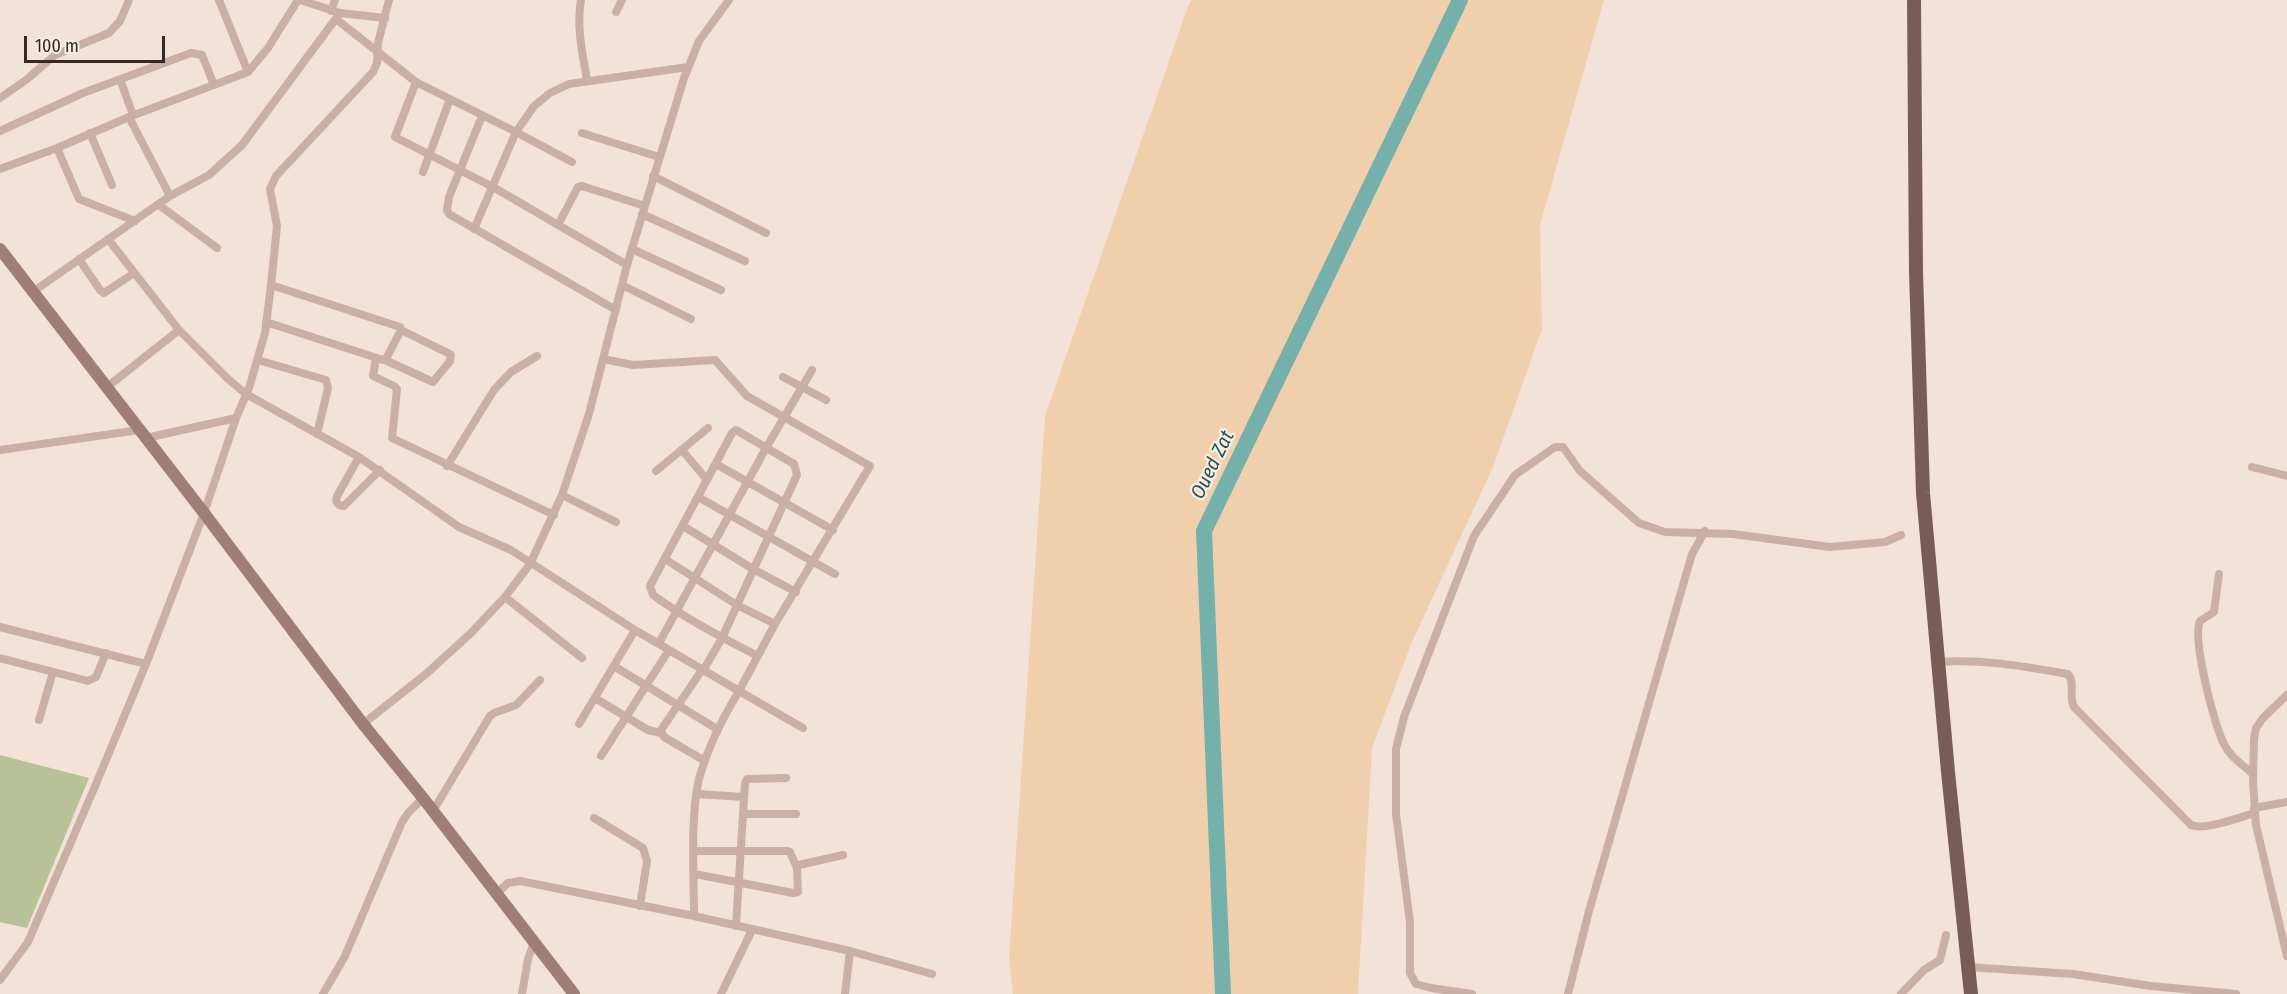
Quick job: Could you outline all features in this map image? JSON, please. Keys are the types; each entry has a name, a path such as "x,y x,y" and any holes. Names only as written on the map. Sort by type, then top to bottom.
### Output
{"main road":[{"path":"1914,0 1919,399 1925,512 1937,662 1971,994"}],"street":[{"path":"0,98 26,80 55,55 109,33 120,21 129,0"},
{"path":"219,0 248,72"},
{"path":"0,169 248,72 268,48 299,0 336,15 385,18"},
{"path":"34,291 170,196 209,175 242,145 336,15 335,0"},
{"path":"0,980 28,942 146,664 204,513 258,360 272,285 277,226 270,189 276,176 373,72 389,0"},
{"path":"581,0 579,14 587,81"},
{"path":"616,12 622,0"},
{"path":"363,724 426,675 471,633 505,597 530,564 562,495 589,414 627,265 688,67 699,41 729,0"},
{"path":"336,15 377,52 416,82 572,162"},
{"path":"0,131 82,93 191,53 202,55 214,85"},
{"path":"474,229 516,132 534,106 550,93 569,84 688,67"},
{"path":"120,79 131,116 170,196"},
{"path":"416,82 395,137 461,169 627,265"},
{"path":"423,172 450,99"},
{"path":"482,116 449,197 447,210 449,214 616,310"},
{"path":"90,133 112,185"},
{"path":"582,133 659,157"},
{"path":"57,148 79,199 135,221"},
{"path":"653,176 766,233"},
{"path":"558,225 578,187 582,186 644,210 745,261"},
{"path":"159,205 217,248"},
{"path":"108,239 179,330 246,394 380,470 459,527 489,538 511,550 635,630 803,728"},
{"path":"0,249 363,724 574,994"},
{"path":"632,249 721,290"},
{"path":"78,260 104,293 134,273"},
{"path":"266,322 381,359 433,382 437,380 450,361 451,355 401,330 400,327 272,285"},
{"path":"622,285 691,319"},
{"path":"107,387 179,330"},
{"path":"401,330 381,359 373,376 397,389 392,438 554,515"},
{"path":"447,466 494,390 511,372 537,356"},
{"path":"603,359 633,365 715,360 747,396 870,466 775,624 717,729 705,761 697,794 694,916"},
{"path":"258,360 326,380 328,388 317,434"},
{"path":"658,643 812,370"},
{"path":"783,377 826,400"},
{"path":"0,450 143,434 236,418"},
{"path":"656,471 708,428"},
{"path":"661,733 664,723 703,670 722,638 797,475 794,464 738,431 734,431 650,586 653,595 676,612 722,638 758,656"},
{"path":"1472,994 1416,984 1410,973 1410,922 1396,814 1396,749 1404,717 1474,536 1515,476 1555,447 1563,447 1580,471 1639,523 1665,532 1705,531 1830,547 1885,542 1901,535"},
{"path":"682,450 707,480"},
{"path":"359,457 337,496 336,501 339,505 344,506 380,470"},
{"path":"716,464 833,530"},
{"path":"2252,467 2287,476"},
{"path":"562,495 616,522"},
{"path":"698,497 835,573"},
{"path":"683,526 753,569 796,592"},
{"path":"1568,994 1589,911 1692,554 1705,531"},
{"path":"665,559 737,605 775,624"},
{"path":"2219,574 2214,612 2200,621 2197,632 2205,681 2222,742 2253,774"},
{"path":"505,597 582,658"},
{"path":"0,627 146,664"},
{"path":"579,724 635,630"},
{"path":"601,756 669,650"},
{"path":"0,658 88,681 96,677 106,653"},
{"path":"1937,662 1983,661 2024,665 2068,674 2072,682 2071,701 2074,707 2195,827 2287,802"},
{"path":"614,666 717,729"},
{"path":"39,720 53,672"},
{"path":"433,811 490,716 516,705 540,680"},
{"path":"2287,695 2263,717 2256,728 2253,774 2254,811 2267,878 2277,904 2281,935 2287,956"},
{"path":"595,698 648,730 661,733 705,761"},
{"path":"736,926 747,779 786,778"},
{"path":"697,794 744,797"},
{"path":"323,994 345,956 402,822 423,798"},
{"path":"743,814 796,814"},
{"path":"594,818 643,848 647,854 640,906"},
{"path":"694,874 793,893 798,892 797,868 790,852 695,851"},
{"path":"797,868 799,865 843,855"},
{"path":"496,894 508,883 520,881 694,916 850,951 932,974"},
{"path":"721,994 752,930"},
{"path":"1901,994 1923,970 1940,960 1946,935"},
{"path":"522,994 528,959 534,943"},
{"path":"845,994 850,951"},
{"path":"1968,967 2073,974 2151,986 2236,994"}],"green space":[{"path":"0,755 89,778 27,928 0,922"}],"sand":[{"path":"1192,0 1604,0 1540,225 1542,329 1493,467 1412,642 1372,748 1358,994 1013,994 1009,959 1045,416"}],"waterway":[{"name":"Oued Zat","path":"1223,994 1204,531 1460,0"}]}
